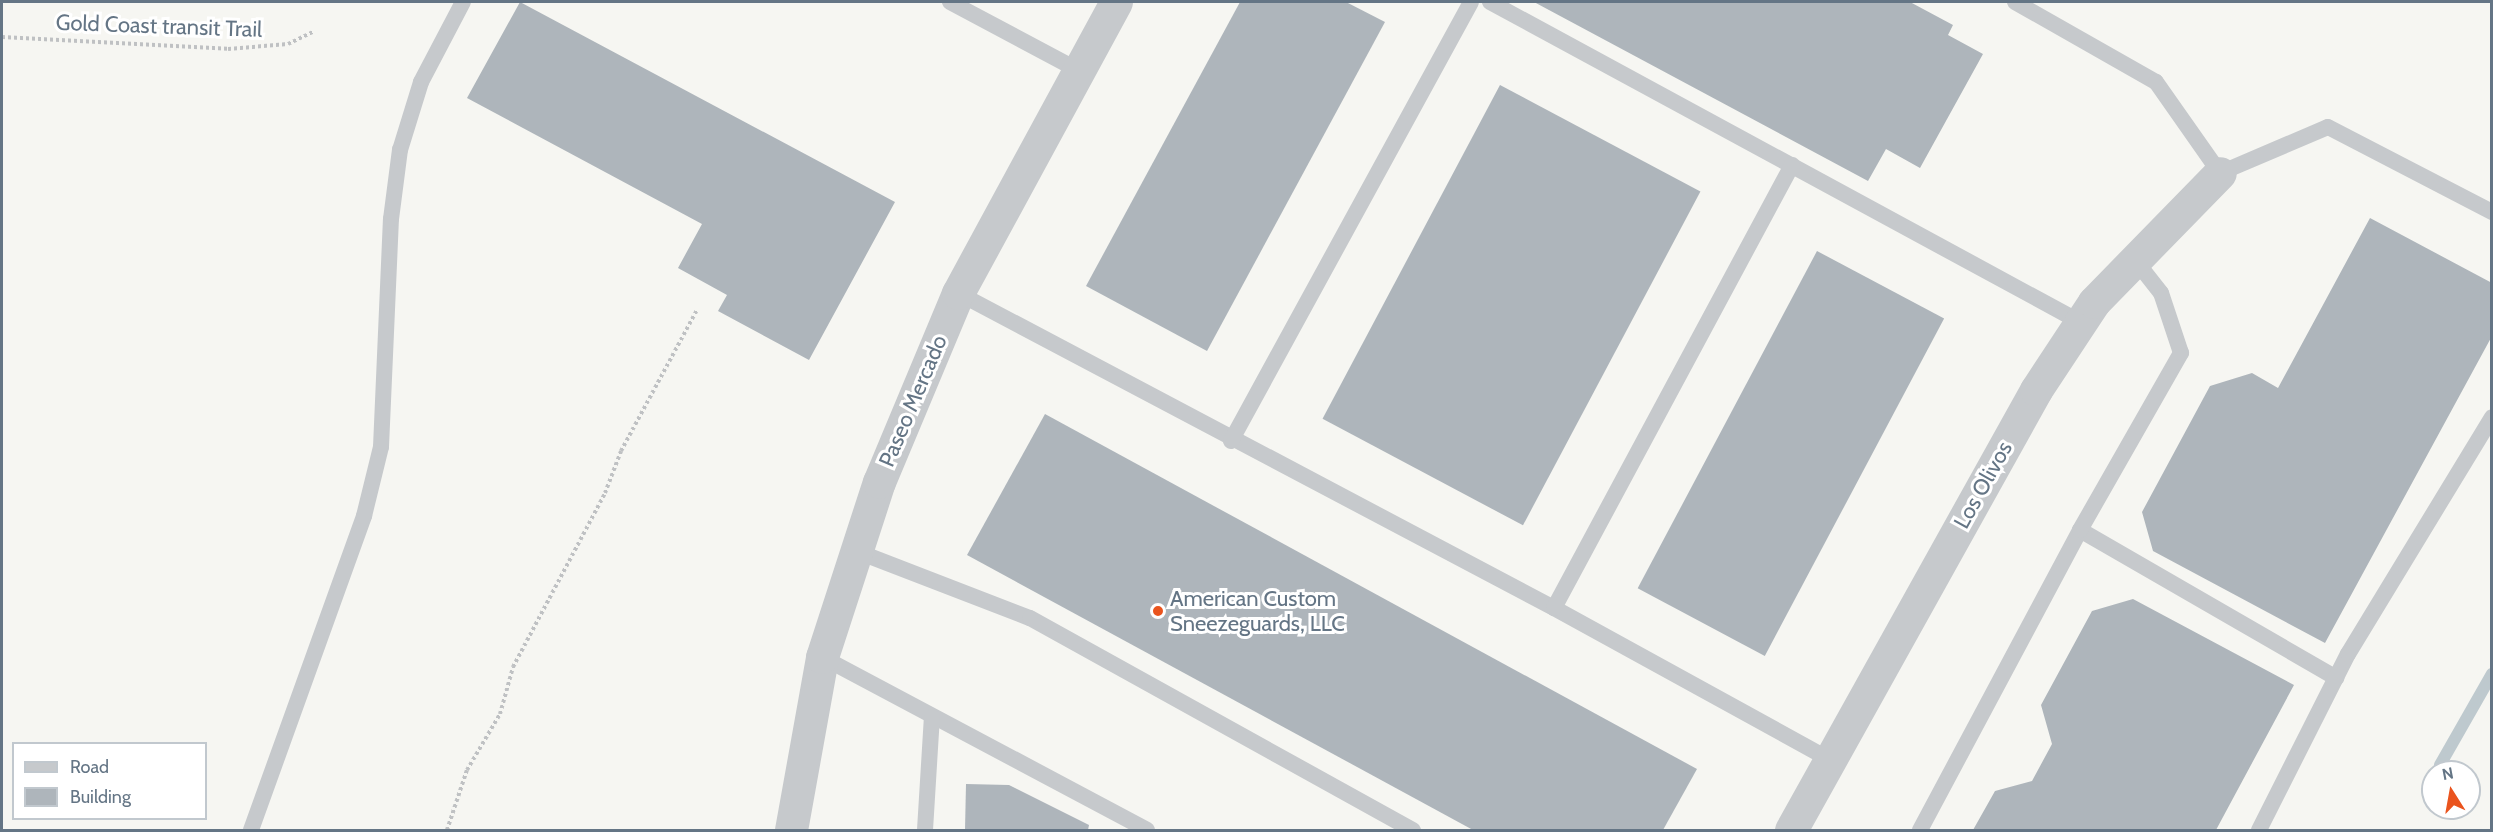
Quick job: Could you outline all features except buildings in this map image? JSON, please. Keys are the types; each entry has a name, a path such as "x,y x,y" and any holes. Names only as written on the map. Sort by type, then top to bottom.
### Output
{"street":[{"name":"Paseo Mercado","path":"791,831 822,657 879,482 958,293 1116,2"},
{"name":"Los Olivos","path":"1791,831 2036,390 2080,322 2094,302 2220,173"}],"lane":[{"path":"251,831 364,516 381,447 391,219 400,150 421,82 463,2"},
{"path":"950,2 1078,70"},
{"path":"1231,441 1471,2"},
{"path":"1490,2 2080,322"},
{"path":"2015,2 2156,82 2220,173 2328,128 2492,212"},
{"path":"1554,608 1792,165"},
{"path":"1920,831 2080,530 2181,353 2161,293 2135,260"},
{"path":"958,293 1231,441 1554,608 1831,759"},
{"path":"2259,831 2336,678 2492,417"},
{"path":"2080,530 2336,678"},
{"path":"856,551 1030,618 1413,831"},
{"path":"822,657 1147,831"},
{"path":"925,831 932,717"}],"path":[{"name":"Gold Coast transit Trail","path":"2,37 228,49 288,44 313,32"},
{"path":"447,831 467,770 500,714 513,668 605,493 621,451 697,310"}],"waterway":[{"path":"2443,760 2492,674"}],"place":[{"name":"American Custom Sneezeguards, LLC","path":"1158,611"}]}
